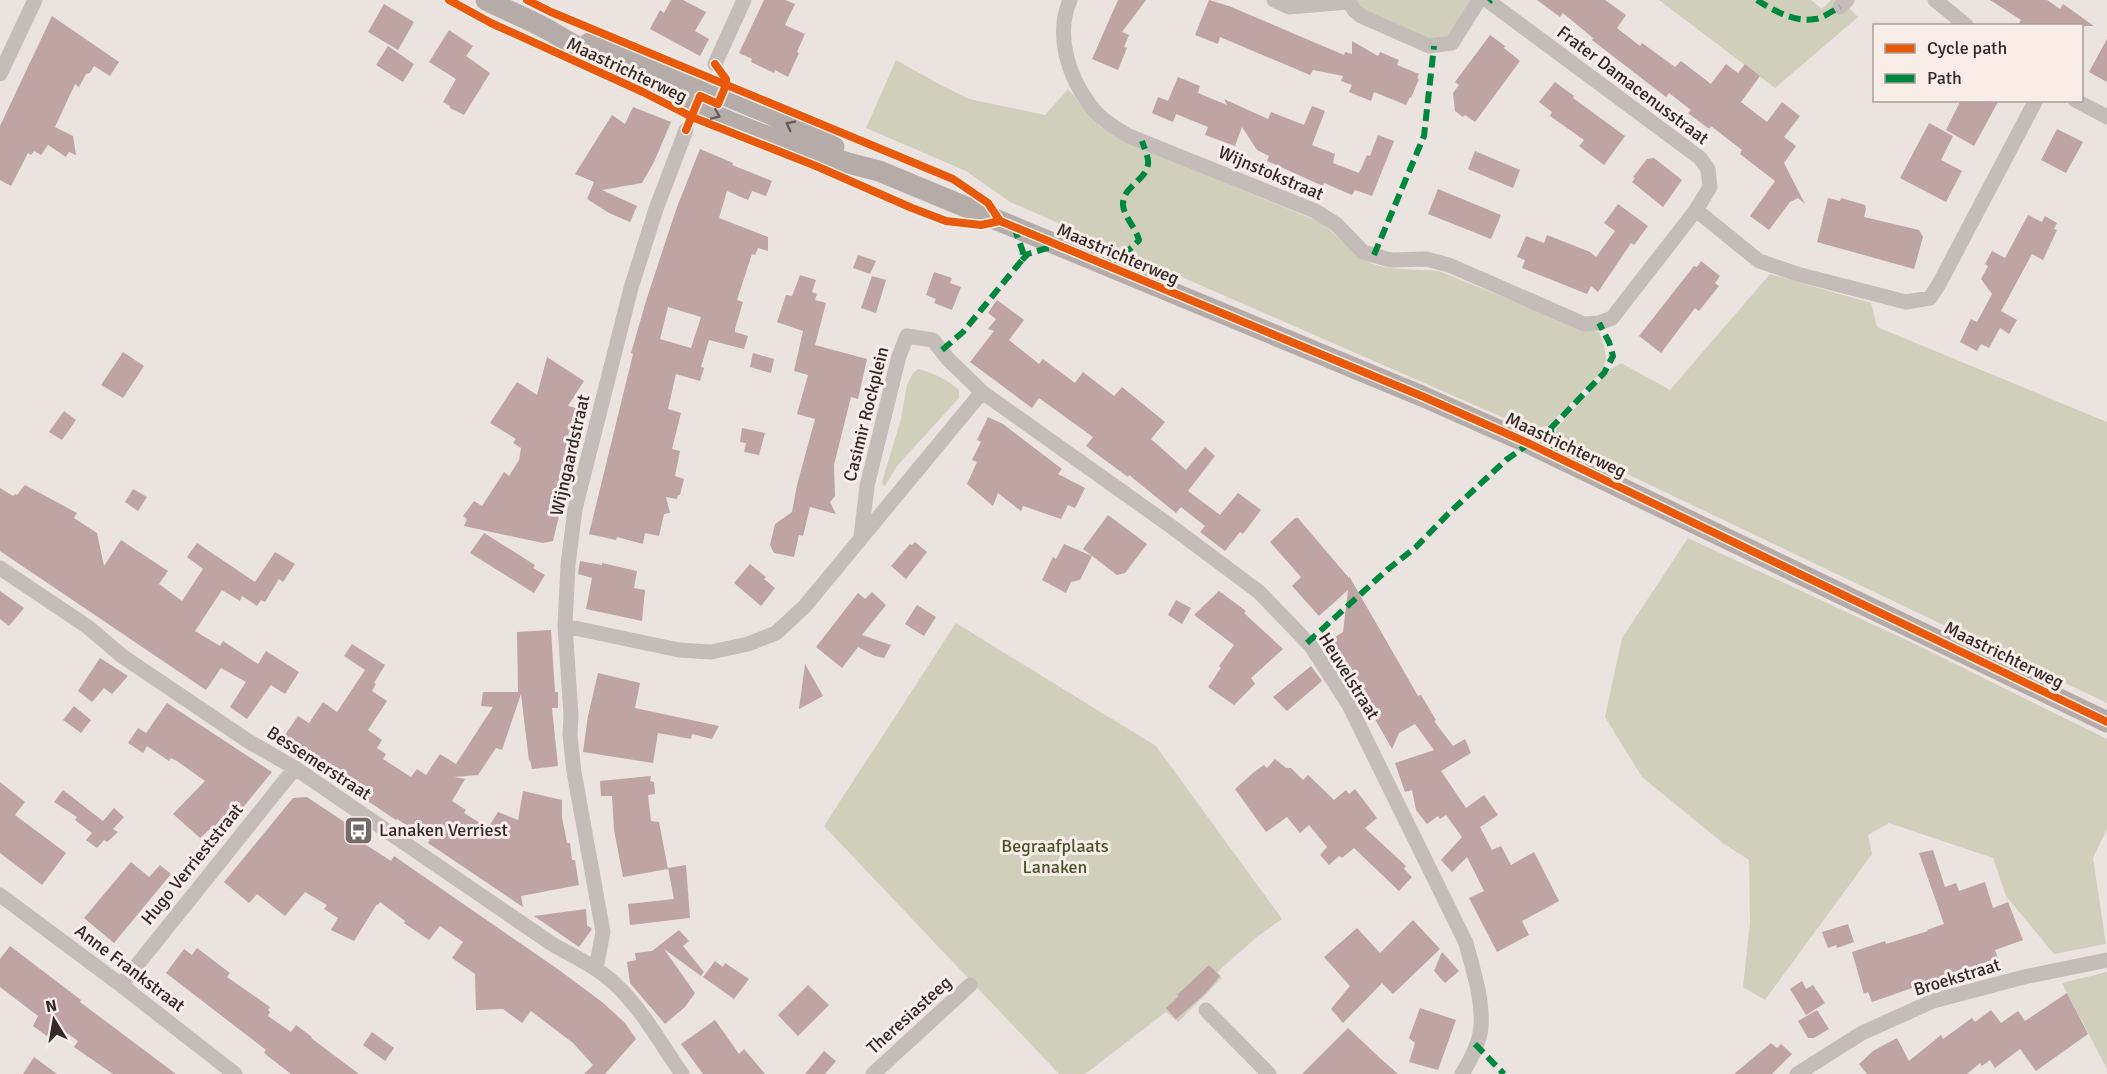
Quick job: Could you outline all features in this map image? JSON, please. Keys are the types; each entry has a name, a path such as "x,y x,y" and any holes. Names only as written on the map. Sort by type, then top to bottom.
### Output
{"main road":[{"name":"Maastrichterweg","path":"486,0 552,32 603,63 696,107 771,138 856,166 879,171 1424,397 1519,439 2107,722"}],"street":[{"path":"0,74 35,0"},
{"path":"715,64 744,0"},
{"path":"1274,0 1289,7 1348,1 1361,16 1430,46 1452,43 1479,0"},
{"name":"Frater Damacenusstraat","path":"1487,0 1700,158 1708,169 1710,187 1696,210"},
{"path":"1935,0 1965,24"},
{"name":"Wijnstokstraat","path":"1069,2 1063,30 1066,56 1090,106 1110,125 1129,136 1315,211 1336,224 1364,252 1390,260 1426,259 1449,265 1584,324 1599,323 1612,318 1696,210"},
{"path":"1696,210 1759,261 1797,274 1906,302 1930,298 1940,284 2035,102"},
{"path":"2079,102 2107,117"},
{"name":"Wijngaardstraat","path":"596,969 603,932 574,772 570,735 571,715 565,626 568,566 578,498 631,288 656,209 686,130"},
{"name":"Casimir Rockplein","path":"861,537 867,486 899,356 907,336 933,340 948,359 982,392"},
{"path":"565,626 679,650 711,652 748,645 776,633 805,606 982,392"},
{"name":"Heuvelstraat","path":"982,392 1259,592 1311,646 1348,705 1466,943 1476,981 1481,1027 1470,1061 1462,1074"},
{"name":"Bessemerstraat","path":"0,568 88,627 122,656 248,741 295,768 552,944 596,969 615,984 633,1004 682,1074"},
{"name":"Hugo Verrieststraat","path":"121,985 295,768"},
{"name":"Anne Frankstraat","path":"0,895 121,985 228,1072"},
{"name":"Broekstraat","path":"1797,1074 1862,1033 1933,1002 2024,977 2107,960"},
{"name":"Theresiasteeg","path":"873,1074 970,986"},
{"path":"1206,1010 1269,1074"}],"green space":[{"path":"1353,0 1470,0 1450,36 1429,40 1362,12"},
{"path":"1659,0 1811,0 1822,9 1831,0 1842,0 1858,17 1775,88"},
{"path":"896,60 969,99 1045,115 1068,89 1100,127 1125,141 1322,223 1361,258 1373,264 1388,268 1439,271 1582,329 1599,332 1606,358 1602,371 1549,425 1532,430 1010,202 966,171 866,128"},
{"path":"1770,274 1871,303 1877,327 2107,422 2107,703 1556,440 1556,429 1611,369 1621,363 1670,390"},
{"path":"918,369 935,375 959,390 959,398 897,466 885,486 882,482 901,419 907,385 913,373"},
{"path":"1688,538 1919,646 2107,739 2107,829 2093,858 2106,944 2054,954 2006,896 1993,858 1889,823 1868,835 1872,854 1765,1000 1743,987 1750,923 1749,860 1724,844 1642,777 1605,717 1622,638"},
{"name":"Begraafplaats Lanaken","path":"956,623 1156,746 1282,919 1257,937 1217,972 1222,978 1178,1022 1166,1012 1085,1074 1059,1074 824,826"},
{"path":"2107,972 2107,1069 2062,983"}],"building":[{"path":"671,0 683,0 706,12 695,31 709,39 700,56 650,29 660,10 664,13"},
{"path":"764,0 785,0 795,4 785,25 805,34 788,77 751,62 752,59 739,53"},
{"path":"1118,0 1146,0 1122,32 1129,35 1124,47 1127,48 1118,70 1092,59"},
{"path":"1209,0 1229,6 1344,55 1345,52 1352,54 1352,41 1378,56 1380,52 1399,60 1397,65 1419,74 1411,98 1406,105 1374,92 1371,101 1349,92 1352,85 1341,81 1343,76 1313,70 1310,75 1220,37 1218,44 1195,35"},
{"path":"1537,0 1605,0 1626,15 1617,28 1640,46 1642,43 1675,67 1681,61 1711,84 1726,64 1738,73 1745,64 1760,76 1741,102 1767,122 1782,102 1800,116 1784,137 1796,146 1784,163 1805,204 1798,198 1790,202 1769,230 1750,216 1775,181 1740,154 1742,150 1711,126 1709,129 1688,113 1691,110 1669,93 1666,97 1592,40 1593,38 1563,13 1560,17"},
{"path":"1990,0 2047,0 2060,9 2063,4 2094,26 2018,24 2021,20"},
{"path":"384,4 414,22 398,50 368,32"},
{"path":"52,16 119,62 110,76 94,66 90,73 86,74 79,87 75,84 55,127 73,136 76,155 69,152 66,157 48,145 41,155 34,151 31,155 28,153 11,186 0,180 0,126"},
{"path":"449,30 473,46 466,56 490,73 464,115 443,102 456,79 429,62"},
{"path":"1490,35 1520,61 1475,122 1455,111 1453,93 1459,85 1455,82"},
{"path":"2107,39 2107,82 2089,72"},
{"path":"388,46 414,64 403,82 376,65"},
{"path":"1178,77 1200,86 1198,93 1227,105 1224,99 1268,119 1271,112 1304,125 1312,106 1325,111 1312,145 1335,154 1333,163 1359,173 1367,155 1370,156 1378,135 1394,141 1372,196 1355,190 1352,195 1324,183 1323,186 1267,161 1269,156 1257,150 1242,127 1235,146 1205,135 1208,127 1176,114 1173,122 1152,113 1158,97 1168,101"},
{"path":"1555,82 1625,136 1604,165 1579,146 1584,140 1550,116 1552,112 1539,102"},
{"path":"1960,102 1998,102 1974,146 1946,130"},
{"path":"633,107 671,122 654,162 642,183 602,190 637,206 630,222 609,213 587,199 594,182 575,174 612,115 625,124"},
{"path":"1929,123 1953,136 1941,160 1962,171 1946,202 1900,178"},
{"path":"2057,129 2083,142 2066,173 2041,160"},
{"path":"700,149 772,181 766,196 752,191 748,200 727,191 719,218 768,237 768,251 758,248 755,255 752,254 737,300 743,302 735,332 748,336 744,349 709,340 701,367 704,368 700,381 676,374 668,409 681,413 672,449 680,451 675,476 684,479 677,499 666,497 670,513 664,514 659,536 645,533 643,544 617,537 616,540 589,534 633,354 631,353 677,207","holes":["668,307 701,317 691,348 660,339"]},
{"path":"1475,151 1520,170 1513,188 1468,169"},
{"path":"1654,158 1682,180 1663,207 1632,182 1635,178 1633,177 1647,159"},
{"path":"1438,189 1501,215 1491,239 1428,214"},
{"path":"1828,198 1840,201 1841,198 1865,205 1864,217 1919,230 1923,237 1914,269 1817,242"},
{"path":"1618,204 1648,226 1634,245 1631,243 1598,292 1591,286 1587,294 1522,268 1525,260 1517,257 1526,236 1544,243 1547,235 1590,252 1596,257 1615,231 1604,223"},
{"path":"2028,215 2042,222 2045,216 2057,223 2054,229 2057,230 2043,260 2032,254 2001,311 2017,320 2009,334 2000,328 1989,348 1981,344 1977,351 1960,342 1971,319 1977,322 1992,294 1981,279 1988,266 1985,264 1992,251 2005,258"},
{"path":"858,255 876,261 870,274 853,268"},
{"path":"1701,261 1720,276 1715,283 1719,286 1699,311 1695,308 1661,353 1639,336 1694,266 1697,267"},
{"path":"934,272 952,278 950,283 961,287 952,310 934,303 936,299 926,295"},
{"path":"800,275 816,280 812,292 817,294 815,300 826,303 815,345 867,359 858,399 851,397 834,465 835,496 830,502 836,514 810,507 803,536 799,535 794,557 774,553 770,545 775,524 792,512 815,419 797,414 808,375 794,371 803,331 777,322 786,295 792,296"},
{"path":"872,276 886,280 876,313 861,308"},
{"path":"997,300 1024,320 1009,340 1039,364 1043,359 1075,383 1083,372 1114,396 1122,387 1165,422 1151,439 1186,470 1205,447 1215,456 1188,491 1220,515 1238,493 1261,510 1243,534 1240,532 1225,551 1200,532 1205,526 1181,507 1176,513 1129,475 1128,477 1086,446 1093,437 1039,398 1032,408 970,362 994,331 988,329 996,319 988,313"},
{"path":"123,352 144,366 123,398 101,385"},
{"path":"753,353 774,359 771,373 750,367"},
{"path":"547,357 584,381 568,406 576,408 575,413 583,415 553,541 543,543 464,526 467,519 463,516 474,501 482,506 504,472 509,476 519,460 521,448 513,443 516,439 490,423 517,382 537,395"},
{"path":"64,411 76,420 62,440 49,432"},
{"path":"988,417 1003,424 1062,469 1058,474 1085,488 1075,508 1068,505 1061,519 1023,506 1021,511 998,493 993,506 967,484 977,462 972,460 981,442 977,440"},
{"path":"742,428 765,433 759,455 744,452 746,443 740,442"},
{"path":"25,485 77,513 74,518 97,533 104,566 121,540 168,571 159,584 182,601 203,569 187,557 197,543 255,582 275,552 295,564 283,582 279,579 265,602 261,600 257,606 242,596 240,601 222,590 195,631 220,646 223,641 258,664 266,651 299,672 285,694 271,685 247,719 230,707 246,682 221,668 206,690 0,551 0,488 13,496 17,495"},
{"path":"133,489 147,497 138,511 125,502"},
{"path":"1108,515 1147,544 1125,573 1117,575 1083,549"},
{"path":"1295,518 1298,518 1349,578 1349,576 1418,696 1421,695 1436,720 1434,721 1453,746 1465,739 1471,753 1441,771 1466,808 1484,795 1498,815 1480,827 1492,850 1501,846 1511,865 1534,852 1559,901 1522,921 1529,935 1497,952 1469,898 1484,891 1467,857 1452,872 1441,860 1462,837 1446,815 1440,819 1438,816 1427,824 1416,810 1412,790 1405,792 1395,763 1434,750 1415,724 1399,733 1392,749 1330,640 1343,632 1348,590 1319,616 1292,586 1301,577 1270,542"},
{"path":"484,533 535,565 533,568 545,575 534,593 470,553"},
{"path":"915,542 927,552 906,579 891,566 910,544"},
{"path":"1064,544 1092,556 1080,580 1071,582 1066,593 1042,580 1053,557 1056,559"},
{"path":"580,561 602,565 602,563 637,571 634,588 645,590 642,621 586,609 592,578 578,574"},
{"path":"750,564 775,588 761,606 734,583"},
{"path":"0,591 24,608 9,626 0,619"},
{"path":"1219,591 1246,611 1244,613 1283,649 1251,678 1255,684 1234,705 1208,687 1234,645 1194,615"},
{"path":"872,592 886,605 862,635 891,645 884,658 858,647 842,668 816,647 858,593 865,599"},
{"path":"1176,600 1191,608 1182,624 1168,615"},
{"path":"917,605 936,617 924,636 905,624"},
{"path":"551,630 555,692 558,692 558,708 552,708 558,766 532,769 529,761 521,694 502,750 496,748 478,775 454,777 465,779 452,801 466,810 464,813 488,828 498,812 518,820 523,791 562,800 562,817 567,843 570,843 572,860 575,860 579,885 521,896 523,907 428,843 430,840 396,820 280,742 298,716 309,723 323,702 337,712 365,670 344,656 352,644 385,665 372,691 387,701 368,730 382,740 377,748 386,754 383,759 411,777 417,769 426,775 440,754 456,764 493,707 481,706 483,692 518,692 517,632"},
{"path":"100,658 128,676 112,694 104,688 92,702 78,691"},
{"path":"805,664 823,696 799,709"},
{"path":"1311,666 1322,681 1287,711 1273,697"},
{"path":"598,673 640,683 635,708 719,726 712,739 692,734 691,739 658,733 653,763 583,752 588,716"},
{"path":"167,703 272,772 219,837 210,829 200,838 173,814 205,781 177,761 171,758 169,761 147,746 143,753 128,743 138,728 146,733"},
{"path":"74,706 91,720 81,733 63,720"},
{"path":"1275,759 1286,768 1291,768 1303,780 1308,775 1334,800 1346,790 1349,794 1355,789 1377,818 1365,828 1406,866 1404,869 1412,877 1399,891 1354,848 1342,858 1339,856 1329,865 1320,855 1327,847 1309,825 1300,833 1287,817 1266,832 1235,789 1264,765 1267,768"},
{"path":"651,776 650,781 654,782 655,794 648,795 651,821 659,822 668,869 623,877 614,830 612,796 601,796 600,781"},
{"path":"0,782 25,802 15,815 66,853 42,885 0,853"},
{"path":"63,790 103,821 114,808 124,817 113,829 118,832 107,842 104,840 97,848 86,840 92,833 75,820 77,817 54,802"},
{"path":"307,797 361,833 357,839 391,861 394,856 559,970 602,1002 625,1023 636,1039 605,1074 584,1074 593,1065 573,1043 531,1011 522,1023 503,1009 476,1010 475,974 452,958 463,942 440,926 429,940 404,923 405,921 380,902 354,941 331,930 338,918 324,909 327,905 305,892 285,916 257,894 249,903 224,882 293,798"},
{"path":"1933,850 1945,887 1956,883 1959,891 1985,882 1993,908 2008,902 2023,940 1995,950 1998,958 1872,1002 1868,992 1864,994 1852,952 1885,941 1886,944 1944,924 1919,853"},
{"path":"131,862 149,877 160,865 171,874 114,943 84,918"},
{"path":"686,865 690,918 630,925 628,904 674,899 668,868"},
{"path":"586,909 587,925 592,929 579,947 534,916"},
{"path":"1413,920 1440,949 1393,994 1382,983 1343,1023 1331,1009 1350,986 1324,957 1357,928 1380,953"},
{"path":"1848,924 1854,942 1837,948 1836,945 1828,948 1822,932"},
{"path":"679,930 689,941 683,946 704,972 701,976 664,949 695,993 685,1007 665,1024 630,983 627,962 636,960 635,953 652,951"},
{"path":"10,946 176,1074 113,1074 74,1047 78,1041 57,1026 47,1036 33,1026 38,1016 0,987 0,959"},
{"path":"197,948 230,973 227,977 270,1007 268,1016 291,1032 296,1025 359,1074 291,1074 264,1053 266,1050 166,973 184,949 192,955"},
{"path":"1442,952 1459,971 1445,983 1434,971"},
{"path":"715,961 723,967 725,963 749,979 734,999 703,977"},
{"path":"1209,965 1220,976 1205,994 1176,1019 1166,1008"},
{"path":"1802,981 1806,989 1813,985 1825,1003 1806,1015 1790,989"},
{"path":"808,985 829,1005 798,1036 778,1015"},
{"path":"2067,993 2088,1034 2036,1071 2020,1049 1995,1068 1990,1060 1982,1066 1980,1063 1967,1074 1867,1074 1859,1064 1873,1051 1897,1038 1909,1061 1941,1035 1943,1039 1972,1018 1975,1022 1991,1010 2001,1023 2018,1011 2025,1021"},
{"path":"1420,1008 1456,1020 1438,1070 1409,1062 1415,1043 1409,1038"},
{"path":"1817,1010 1829,1029 1814,1038 1808,1038 1798,1021"},
{"path":"715,1020 739,1054 744,1049 765,1074 703,1074 681,1044"},
{"path":"1348,1028 1381,1059 1398,1074 1302,1074"},
{"path":"372,1032 394,1048 385,1061 363,1045"},
{"path":"1771,1043 1777,1048 1781,1044 1792,1054 1772,1074 1734,1074"},
{"path":"824,1051 836,1061 825,1074 805,1074"},
{"path":"34,1057 57,1074 23,1074"}],"marked path":[{"path":"1757,0 1792,17 1808,20 1824,16 1840,7"},
{"path":"1374,255 1424,136 1434,46"},
{"path":"1108,266 1139,240 1123,205 1127,192 1141,178 1147,167 1148,158 1142,141"},
{"path":"942,350 963,332 1022,260 1023,252 1014,227"},
{"path":"1022,260 1028,254 1057,245"},
{"path":"1307,643 1387,570 1416,547 1506,460 1551,428 1604,373 1613,356 1599,323"},
{"path":"1551,428 1556,456"},
{"path":"1475,1044 1504,1074"}],"cycle path":[{"path":"449,0 491,23 643,92 692,117 816,166 912,208 946,221 981,225 1000,221 1424,397 1530,444 2107,722"},
{"path":"527,0 953,179 988,203 1000,221"},
{"path":"686,130 700,96 718,104 726,85 726,79 715,64"}],"place":[{"name":"Lanaken Verriest","path":"358,830"}]}
